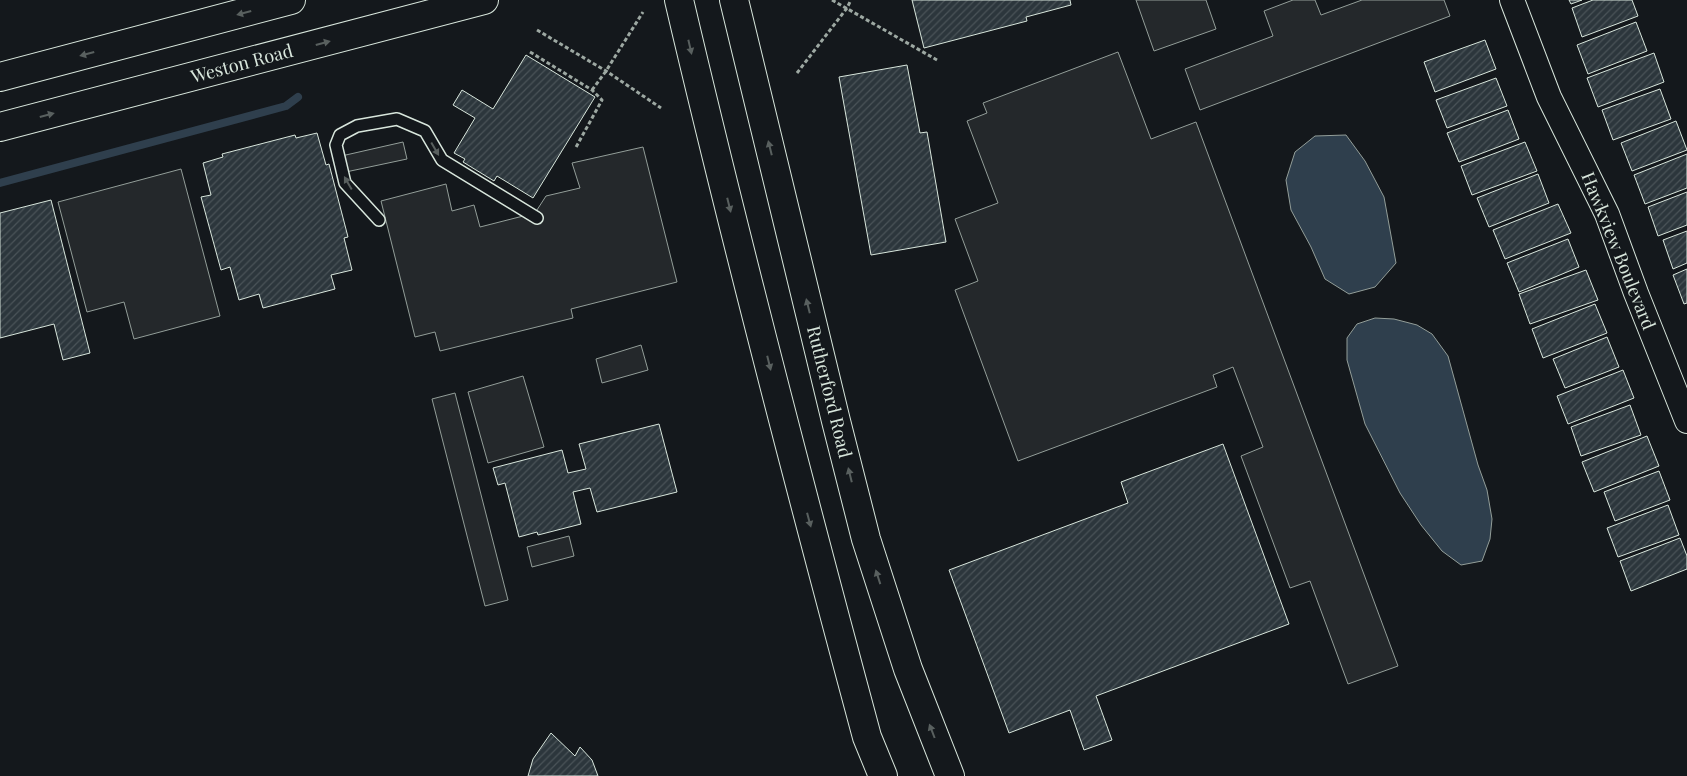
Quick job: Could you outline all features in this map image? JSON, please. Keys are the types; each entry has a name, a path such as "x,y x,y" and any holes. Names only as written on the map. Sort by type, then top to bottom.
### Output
{"main road":[{"path":"0,77 291,0"},
{"name":"Weston Road","path":"0,127 484,0"},
{"path":"679,0 705,111 800,486 867,737 883,776"},
{"name":"Rutherford Road","path":"734,0 866,539 908,669 950,776"}],"street":[{"name":"Hawkview Boulevard","path":"1512,0 1549,97 1607,214 1687,421"}],"lane":[{"path":"379,220 345,183 336,145 340,135 357,126 397,119 425,131 442,160 537,218"}],"path":[{"path":"832,0 936,60"},
{"path":"797,73 847,8 851,0"},
{"path":"592,90 643,12"},
{"path":"537,30 606,71 661,108"},
{"path":"530,52 592,90 602,100 576,149"}],"shaded area":[{"path":"1136,0 1206,0 1216,29 1154,51"},
{"path":"1293,0 1315,0 1321,15 1362,0 1444,0 1450,16 1200,110 1185,69 1273,36 1264,11"},
{"path":"1118,52 1151,139 1196,122 1398,666 1348,684 1310,581 1290,588 1241,456 1263,447 1233,367 1213,375 1217,387 1018,461 955,290 978,281 955,219 998,203 967,121 987,113 983,103"},
{"path":"403,142 407,159 341,173 337,157"},
{"path":"643,147 677,282 571,309 573,318 440,351 435,332 415,337 381,201 446,184 452,211 474,205 480,227 535,213 546,196 580,188 572,163"},
{"path":"181,169 220,316 134,339 124,302 87,312 58,202"},
{"path":"641,345 648,370 602,383 596,359"},
{"path":"523,376 544,447 488,463 468,392"},
{"path":"455,393 508,600 485,606 432,399"},
{"path":"569,536 574,556 532,567 527,547"}],"water":[{"path":"1346,135 1365,161 1384,197 1396,263 1375,287 1349,294 1325,279 1311,247 1291,210 1286,180 1295,152 1315,136"},
{"path":"1375,318 1394,319 1417,325 1432,334 1448,356 1478,465 1487,490 1492,519 1490,539 1482,561 1461,565 1442,551 1421,525 1400,493 1365,424 1347,360 1347,338 1357,324"}],"building":[{"path":"912,0 1070,0 1071,5 1026,17 1027,21 924,48"},
{"path":"1569,0 1582,0 1571,4"},
{"path":"1593,0 1632,0 1638,16 1582,37 1572,8"},
{"path":"1636,22 1647,51 1588,74 1577,45"},
{"path":"1485,40 1496,69 1435,92 1424,62"},
{"path":"1654,53 1664,82 1598,107 1587,78"},
{"path":"526,55 595,97 533,198 497,176 494,181 463,162 465,159 454,153 475,118 453,105 462,90 493,109"},
{"path":"907,65 920,133 927,132 946,242 871,255 839,77"},
{"path":"1496,78 1507,106 1447,128 1436,100"},
{"path":"1660,89 1671,119 1613,140 1602,110"},
{"path":"1508,110 1519,139 1459,162 1447,133"},
{"path":"1676,121 1687,150 1632,171 1621,143"},
{"path":"317,133 326,165 329,164 348,237 344,238 352,270 331,275 335,289 263,308 259,294 239,300 230,267 221,270 201,197 211,195 203,163 223,157 222,154 295,135 296,138"},
{"path":"1525,142 1537,171 1472,195 1461,166"},
{"path":"1687,154 1687,188 1645,204 1634,175"},
{"path":"1538,174 1549,203 1489,227 1477,198"},
{"path":"1687,192 1687,225 1658,236 1648,207"},
{"path":"51,200 90,353 63,360 54,324 0,338 0,213"},
{"path":"1558,204 1571,233 1505,259 1493,230"},
{"path":"1687,231 1687,263 1673,269 1663,240"},
{"path":"1568,239 1579,267 1519,292 1507,263"},
{"path":"1687,269 1687,303 1684,304 1673,275"},
{"path":"1586,270 1598,300 1530,324 1519,294"},
{"path":"1595,304 1607,333 1543,358 1532,329"},
{"path":"1607,337 1619,367 1565,388 1553,359"},
{"path":"1623,370 1634,398 1568,424 1557,396"},
{"path":"1630,405 1641,435 1581,456 1571,427"},
{"path":"659,424 677,492 597,512 590,488 573,492 581,524 538,535 537,532 519,537 505,483 498,485 493,468 562,450 568,473 586,469 579,444"},
{"path":"1647,436 1659,466 1594,492 1582,462"},
{"path":"1223,444 1289,624 1096,696 1112,740 1084,750 1070,710 1009,733 949,570 1128,503 1121,482"},
{"path":"1659,471 1670,500 1615,521 1604,492"},
{"path":"1668,505 1679,535 1618,557 1607,528"},
{"path":"1680,538 1687,556 1687,569 1631,591 1620,561"},
{"path":"551,733 575,756 580,747 592,760 598,776 528,776 533,759"}],"waterway":[{"path":"0,183 286,106 298,97"}]}
